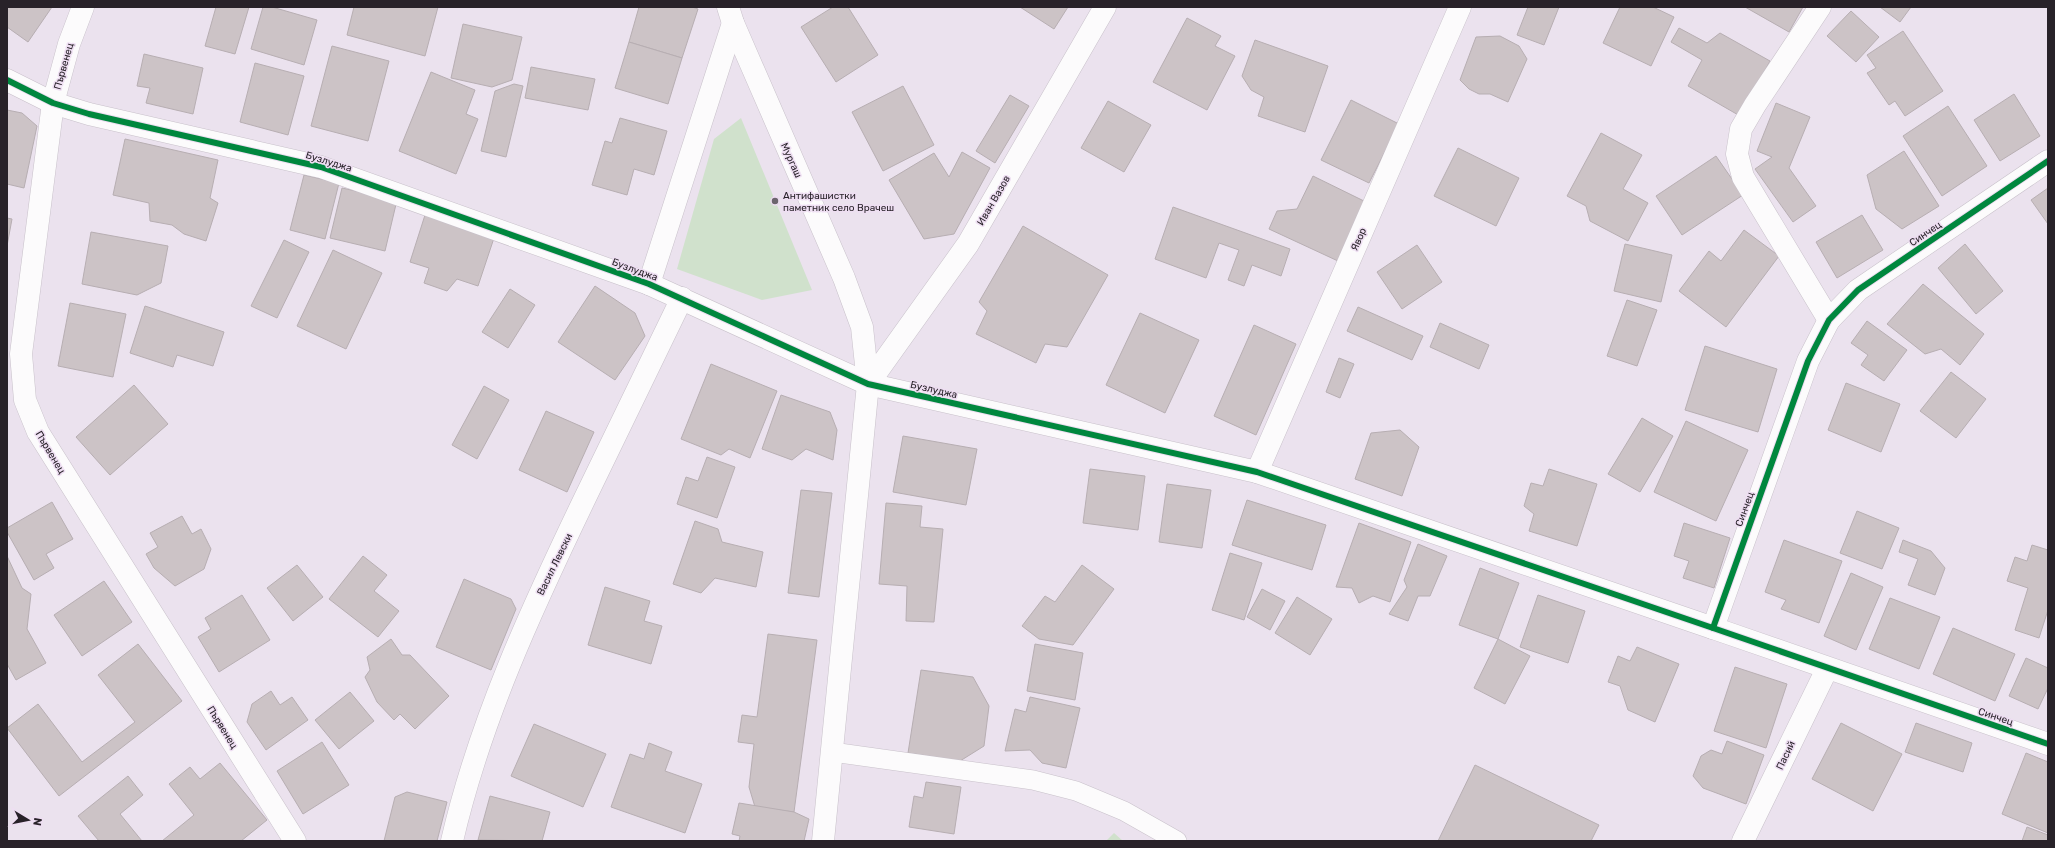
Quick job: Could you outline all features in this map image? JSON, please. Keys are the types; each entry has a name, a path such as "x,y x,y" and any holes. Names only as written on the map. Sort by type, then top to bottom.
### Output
{"street":[{"name":"Първенец","path":"83,7 69,44 53,103 21,354 25,400 38,432 295,841"},
{"name":"Иван Вазов","path":"868,384 968,244 1105,7"},
{"name":"Явор","path":"1257,472 1460,7"},
{"path":"1820,7 1741,129 1737,154 1743,177 1829,320"},
{"name":"Мургаш","path":"730,15 844,278 862,326 868,384 824,841"},
{"path":"649,284 730,15"},
{"name":"Бузлуджа","path":"7,80 20,88 53,103 89,114 321,167 649,284 868,384 1257,472 1712,628"},
{"name":"Синчец","path":"2048,161 1858,290 1829,320 1808,361 1712,628 1827,669 2048,744"},
{"name":"Васил Левски","path":"452,841 460,806 488,719 540,592 682,298"},
{"name":"Пасий","path":"1743,841 1827,669"}],"lane":[{"path":"832,752 1032,780 1076,792 1124,811 1177,841"}],"green space":[{"path":"741,118 812,290 762,300 677,269 714,139"},
{"path":"1114,833 1123,841 1106,841"}],"building":[{"path":"7,7 52,7 28,42 7,27"},
{"path":"216,7 249,7 235,54 205,46"},
{"path":"263,7 272,7 317,20 304,65 251,49"},
{"path":"354,7 438,7 425,56 347,35"},
{"path":"639,7 692,7 698,9 682,58 629,42"},
{"path":"833,7 848,7 878,55 836,82 801,27"},
{"path":"1020,7 1068,7 1054,29"},
{"path":"1528,7 1559,7 1544,45 1517,35"},
{"path":"1620,7 1653,7 1674,17 1651,66 1603,43"},
{"path":"1745,7 1803,7 1789,32"},
{"path":"1880,7 1911,7 1900,22"},
{"path":"1851,11 1879,37 1856,62 1827,36"},
{"path":"1187,18 1221,36 1215,46 1235,56 1207,110 1153,82"},
{"path":"463,24 522,37 512,80 492,87 451,78"},
{"path":"1679,28 1707,43 1720,33 1770,61 1740,116 1688,86 1702,60 1671,42"},
{"path":"1903,31 1943,91 1905,116 1895,101 1889,105 1867,73 1876,68 1867,55"},
{"path":"1500,36 1519,46 1527,59 1508,102 1490,94 1479,94 1469,89 1460,80 1476,37"},
{"path":"1255,40 1328,66 1305,132 1258,116 1264,97 1251,90 1242,76"},
{"path":"629,42 682,58 668,104 615,88"},
{"path":"332,46 389,61 368,141 311,126"},
{"path":"144,54 203,68 193,114 146,103 150,88 137,86"},
{"path":"255,63 304,76 288,135 240,122"},
{"path":"531,67 595,79 588,110 525,98"},
{"path":"431,72 475,90 466,114 478,119 456,174 399,151"},
{"path":"514,84 523,86 506,157 481,151 495,91"},
{"path":"903,86 934,145 883,171 852,112"},
{"path":"2014,94 2040,136 2000,161 1974,120"},
{"path":"1010,95 1029,106 995,163 976,151"},
{"path":"1351,100 1399,124 1369,183 1321,160"},
{"path":"1108,101 1151,125 1124,172 1081,148"},
{"path":"1776,103 1810,117 1789,168 1816,206 1793,222 1755,169 1772,157 1757,151"},
{"path":"1948,106 1987,166 1942,196 1903,136"},
{"path":"7,110 22,113 37,126 24,188 7,184"},
{"path":"620,118 667,131 654,175 634,169 627,195 592,185 605,141 612,143"},
{"path":"1601,133 1642,155 1623,189 1648,203 1628,241 1590,221 1586,206 1567,196"},
{"path":"125,139 218,160 210,198 218,203 206,241 184,234 172,225 150,221 149,203 113,195"},
{"path":"1458,148 1519,178 1496,226 1434,196"},
{"path":"1904,151 1939,206 1902,229 1876,209 1867,175"},
{"path":"962,152 990,168 954,234 924,239 889,180 934,153 949,177"},
{"path":"1716,156 1743,195 1682,235 1656,196"},
{"path":"304,175 339,183 325,239 290,230"},
{"path":"1313,176 1366,202 1338,261 1269,229 1277,211 1297,209"},
{"path":"342,188 397,200 385,251 330,238"},
{"path":"2048,188 2048,224 2031,200"},
{"path":"1173,207 1290,249 1281,276 1252,265 1244,286 1228,280 1239,250 1219,243 1206,278 1155,259"},
{"path":"425,215 494,238 478,286 457,279 447,291 424,283 429,268 410,262"},
{"path":"1862,215 1883,250 1837,278 1816,242"},
{"path":"7,218 12,219 7,246"},
{"path":"1023,226 1108,275 1067,347 1045,344 1036,363 976,334 987,311 979,302"},
{"path":"1744,230 1779,256 1726,327 1679,291 1709,251 1721,261"},
{"path":"91,232 168,246 161,283 137,295 82,284"},
{"path":"284,240 309,252 277,318 251,306"},
{"path":"1625,244 1672,255 1661,302 1614,291"},
{"path":"1965,244 2003,291 1976,314 1938,268"},
{"path":"1417,245 1442,282 1402,309 1377,272"},
{"path":"333,250 382,273 346,349 297,326"},
{"path":"1923,284 1984,334 1960,365 1941,349 1925,354 1887,324"},
{"path":"595,286 635,313 645,336 615,380 558,342"},
{"path":"510,289 535,305 508,348 482,332"},
{"path":"1627,300 1657,310 1637,366 1607,356"},
{"path":"70,303 126,314 113,377 58,366"},
{"path":"145,306 224,332 213,366 177,355 173,367 130,353"},
{"path":"1358,307 1423,336 1412,360 1347,331"},
{"path":"1140,313 1199,340 1165,413 1106,385"},
{"path":"1867,321 1907,350 1884,381 1861,365 1868,355 1851,343"},
{"path":"1440,323 1489,345 1479,369 1430,347"},
{"path":"1254,325 1296,344 1256,435 1214,416"},
{"path":"1705,346 1777,369 1758,432 1685,410"},
{"path":"1339,358 1354,364 1340,398 1326,392"},
{"path":"711,364 777,391 750,458 729,449 721,455 681,439"},
{"path":"1951,372 1986,399 1956,438 1920,411"},
{"path":"1846,383 1900,404 1881,452 1828,430"},
{"path":"134,385 168,424 110,475 76,437"},
{"path":"484,386 509,400 477,459 452,445"},
{"path":"781,395 830,412 837,430 833,460 806,449 792,460 762,449"},
{"path":"546,411 594,432 567,492 519,470"},
{"path":"1642,418 1673,436 1640,492 1608,474"},
{"path":"1686,421 1748,450 1716,521 1654,492"},
{"path":"1400,430 1419,447 1402,496 1355,479 1371,433"},
{"path":"903,436 977,449 966,505 893,492"},
{"path":"707,457 735,467 717,518 677,504 686,477 698,481"},
{"path":"1090,469 1145,476 1138,530 1083,523"},
{"path":"1549,469 1597,484 1577,546 1529,531 1534,514 1524,506 1531,483 1543,486"},
{"path":"1167,484 1211,490 1202,548 1159,542"},
{"path":"801,490 832,493 819,597 788,593"},
{"path":"1247,500 1326,525 1312,570 1232,545"},
{"path":"52,502 73,539 46,554 54,568 34,580 7,532 7,528"},
{"path":"886,503 922,506 920,527 943,529 934,622 906,621 907,586 879,584"},
{"path":"1857,511 1899,528 1882,569 1840,553"},
{"path":"182,516 192,534 201,529 211,549 204,569 175,586 154,568 146,554 158,547 150,533"},
{"path":"695,521 718,529 722,542 763,552 756,587 715,578 701,593 673,584"},
{"path":"1359,523 1411,542 1390,602 1373,596 1359,603 1352,588 1336,587"},
{"path":"1684,523 1730,538 1714,588 1683,578 1689,561 1674,556"},
{"path":"1784,540 1842,561 1819,623 1781,609 1786,600 1765,592"},
{"path":"1903,540 1931,551 1945,568 1935,595 1908,585 1918,559 1899,552"},
{"path":"1418,544 1447,556 1430,596 1418,596 1408,621 1389,614 1407,587 1404,580"},
{"path":"2032,545 2048,550 2048,610 2039,638 2015,630 2028,588 2007,581 2015,557 2027,561"},
{"path":"1230,553 1262,563 1244,620 1212,610"},
{"path":"7,556 22,588 31,594 27,629 46,663 16,680 7,664"},
{"path":"363,556 387,575 374,591 399,611 378,637 329,599"},
{"path":"297,565 323,597 293,621 267,588"},
{"path":"1082,565 1114,589 1073,645 1039,639 1022,626 1045,596 1055,602"},
{"path":"1480,568 1519,583 1498,639 1459,625"},
{"path":"1851,573 1883,587 1856,650 1824,636"},
{"path":"464,579 511,599 516,609 491,670 436,647"},
{"path":"104,581 132,622 82,656 54,615"},
{"path":"605,587 650,601 644,621 662,626 651,664 588,645"},
{"path":"1262,589 1285,601 1270,630 1247,617"},
{"path":"242,595 270,640 219,672 198,637 211,629 205,618"},
{"path":"1538,595 1585,611 1568,663 1520,647"},
{"path":"1297,597 1332,619 1310,655 1275,633"},
{"path":"1890,598 1940,617 1919,669 1869,649"},
{"path":"1953,628 2015,654 1995,701 1933,674"},
{"path":"768,634 817,640 794,812 755,807 749,787 754,744 738,742 742,715 757,717"},
{"path":"391,639 402,655 410,655 449,696 415,729 400,714 394,720 377,702 365,677 370,670 367,657"},
{"path":"1498,639 1530,656 1505,704 1474,688"},
{"path":"138,644 182,701 59,796 7,728 38,704 82,762 135,722 98,675"},
{"path":"1035,644 1083,653 1075,700 1027,691"},
{"path":"1637,647 1679,664 1655,722 1628,710 1620,686 1608,682 1618,656 1630,661"},
{"path":"2026,658 2048,668 2048,688 2038,709 2009,696"},
{"path":"1735,667 1787,684 1766,748 1714,731"},
{"path":"921,670 973,677 989,706 984,746 960,761 908,753"},
{"path":"271,691 280,705 292,697 308,720 266,750 247,722 252,704"},
{"path":"350,692 374,721 339,749 315,720"},
{"path":"1030,697 1080,708 1066,768 1042,763 1030,750 1005,751 1015,709 1026,712"},
{"path":"1841,723 1902,754 1873,811 1812,779"},
{"path":"1916,723 1972,743 1963,772 1905,752"},
{"path":"534,724 606,754 583,807 511,776"},
{"path":"1727,741 1764,755 1746,804 1703,788 1693,776 1701,756 1711,750 1722,754"},
{"path":"322,742 349,785 303,814 277,771"},
{"path":"649,743 672,752 665,771 702,784 685,833 611,807 630,754 644,759"},
{"path":"2026,753 2048,762 2048,833 2002,814"},
{"path":"220,763 267,820 241,841 162,841 194,815 169,784 190,767 200,779"},
{"path":"1475,765 1599,825 1591,841 1438,841"},
{"path":"128,776 143,795 120,814 142,841 99,841 78,816"},
{"path":"926,782 961,787 954,834 909,827 914,796 923,798"},
{"path":"407,792 447,802 437,841 384,841 395,797"},
{"path":"490,796 550,812 542,841 478,840"},
{"path":"739,803 794,812 809,819 804,841 739,841 740,836 732,834"},
{"path":"2027,827 2048,835 2048,841 2022,841"}],"cycle path":[{"path":"7,80 53,103 89,114 321,167 649,284 868,384 1257,472 1713,628"},
{"path":"2048,161 1858,290 1829,320 1808,361 1713,628 2048,744"}],"place":[{"name":"Антифашистки паметник село Врачеш","path":"775,201"}]}
